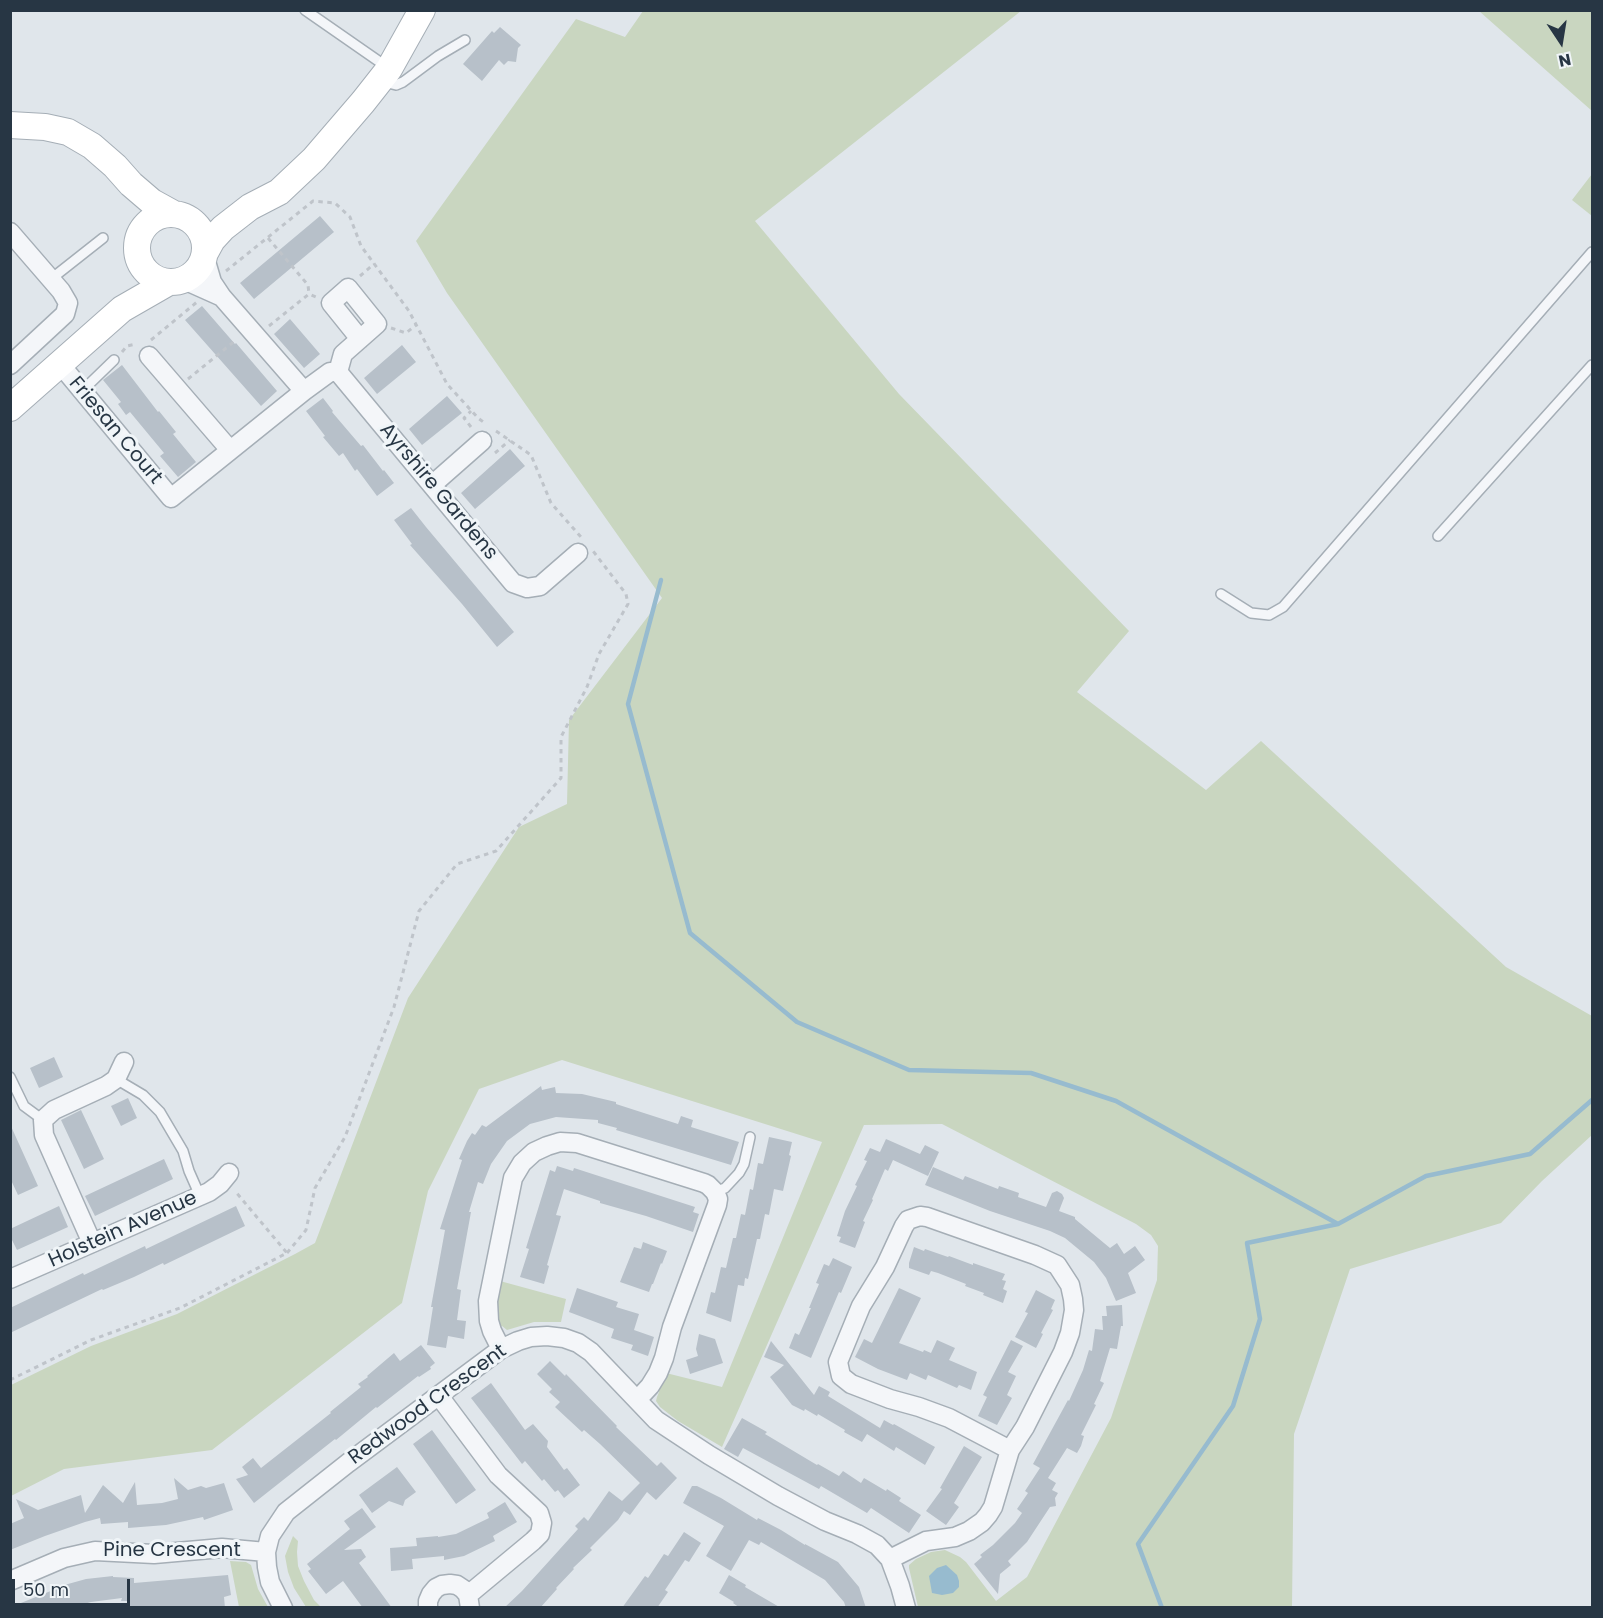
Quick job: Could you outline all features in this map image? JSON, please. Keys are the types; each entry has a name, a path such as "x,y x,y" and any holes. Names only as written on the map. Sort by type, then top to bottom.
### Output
{"street":[{"path":"198,286 197,271 212,240 222,228 250,207 279,192 314,159 388,71 422,10"},
{"path":"10,125 45,127 68,132 92,146 115,166 130,184 152,202 180,215 200,228 206,242 205,254"},
{"path":"130,184 137,214 138,247 142,267 154,278 198,286 253,333 304,391"},
{"path":"122,309 133,283 138,247 146,224 159,215 235,211 250,207"},
{"path":"10,232 61,291 68,303 65,314 10,365"},
{"path":"10,408 122,309 198,286"},
{"path":"145,347 230,450 330,372 339,372 343,354 360,339 377,324 348,288 331,303 360,339"},
{"name":"Friesan Court","path":"60,364 171,498 230,450"},
{"name":"Ayrshire Gardens","path":"339,372 513,583 527,588 540,586 583,546"},
{"path":"432,485 482,441"},
{"path":"92,1243 44,1135 43,1120 54,1110 116,1079 124,1062"},
{"path":"501,1349 489,1321 488,1301 513,1178 522,1163 534,1152 561,1142 577,1143 704,1183 715,1192 718,1198 717,1205 672,1327 658,1373 637,1400"},
{"name":"Holstein Avenue","path":"10,1279 200,1196 220,1184 227,1175"},
{"path":"906,1608 890,1559 926,1541 955,1537 982,1522 993,1507 1010,1450 1025,1427 1063,1352 1074,1310 1070,1286 1057,1265 927,1217 920,1216 908,1220 885,1267 861,1306 838,1362 841,1376 851,1384 871,1392 950,1419 1010,1450"},
{"name":"Redwood Crescent","path":"283,1608 270,1582 266,1552 270,1536 282,1517 294,1505 501,1349 531,1337 564,1338 578,1343 591,1352 656,1420 777,1496 877,1545 890,1559"},
{"path":"428,1608 431,1594 442,1585 457,1585 463,1589 469,1601 540,1534 542,1523 539,1513 498,1475 439,1396"},
{"name":"Pine Crescent","path":"10,1581 64,1558 95,1551 154,1554 222,1548 266,1552"}],"lane":[{"path":"305,10 388,71 392,84 396,85 465,39"},
{"path":"51,279 103,238"},
{"path":"1221,594 1251,613 1269,615 1283,606 1593,252"},
{"path":"82,391 114,360"},
{"path":"1438,536 1593,365"},
{"path":"10,1077 24,1106 43,1120"},
{"path":"116,1079 143,1095 160,1112 183,1151 200,1196"},
{"path":"715,1192 724,1188 739,1173 744,1164 750,1137"}],"path":[{"path":"10,1380 92,1340 180,1308 287,1252 306,1230 315,1188 345,1137 394,1007 419,911 457,864 496,851 561,778 561,737 587,687 599,654 628,604 626,594 601,560 583,546 551,503 531,455 478,418 447,384 409,310 361,246 350,217 335,203 313,201 268,238 198,286 197,302 145,347 127,346 114,360"},
{"path":"268,238 308,285 309,294"},
{"path":"309,294 331,303"},
{"path":"177,388 309,294"},
{"path":"377,324 406,333 416,325"},
{"path":"227,1175 287,1252"}],"green space":[{"path":"643,11 1021,11 755,221 899,394 1129,631 1077,692 1206,790 1261,741 1506,967 1592,1016 1592,1135 1501,1223 1350,1269 1294,1434 1292,1607 918,1607 909,1565 931,1552 945,1550 960,1557 996,1601 1027,1577 1111,1418 1157,1280 1158,1246 1151,1235 1136,1224 942,1124 864,1125 722,1447 678,1421 660,1407 656,1401 659,1392 656,1389 666,1373 722,1387 822,1142 562,1060 479,1089 428,1191 402,1303 212,1450 64,1469 11,1496 11,1385 91,1346 177,1314 315,1243 408,998 519,827 567,804 569,720 662,598 447,293 416,241 576,19 625,37"},
{"path":"1479,11 1592,11 1592,111"},
{"path":"1592,174 1592,216 1572,200"},
{"path":"500,1281 566,1299 561,1322 534,1322 507,1330 502,1326 499,1329 495,1311"},
{"path":"293,1536 298,1541 298,1566 314,1600 321,1607 306,1607 294,1588 285,1556"},
{"path":"230,1561 246,1562 251,1565 258,1589 268,1607 239,1607"}],"water":[{"path":"946,1565 957,1575 959,1587 953,1593 942,1595 932,1593 929,1576 937,1568"}],"building":[{"path":"500,27 521,45 518,48 516,62 508,61 504,65 499,60 482,81 463,64 492,31 494,33"},
{"path":"320,216 334,232 254,299 240,283"},
{"path":"202,306 277,391 261,406 185,320"},
{"path":"290,319 320,354 304,368 274,334"},
{"path":"402,345 416,362 377,394 364,378"},
{"path":"122,365 176,432 173,434 196,462 178,477 160,456 164,453 130,412 126,415 118,404 121,402 103,380"},
{"path":"447,396 462,413 422,445 409,429"},
{"path":"323,398 332,412 394,483 377,496 343,453 339,456 323,437 325,436 306,411"},
{"path":"510,449 525,466 475,509 461,493"},
{"path":"411,508 514,632 497,647 410,545 412,544 394,520"},
{"path":"54,1057 63,1077 39,1088 30,1068"},
{"path":"541,1086 542,1090 555,1087 556,1093 582,1094 616,1102 616,1104 678,1124 681,1116 693,1120 691,1127 739,1142 731,1165 616,1130 617,1128 598,1123 598,1120 556,1117 530,1124 507,1141 491,1164 483,1184 478,1182 469,1212 471,1212 457,1289 461,1290 457,1320 466,1321 464,1339 448,1336 446,1348 427,1345 433,1307 431,1307 445,1230 440,1229 462,1160 459,1159 472,1133 475,1135 482,1125 486,1127"},
{"path":"128,1098 137,1118 121,1126 111,1106"},
{"path":"81,1110 104,1159 84,1169 61,1120"},
{"path":"10,1124 38,1186 18,1195 10,1178"},
{"path":"769,1137 792,1142 789,1155 791,1156 783,1191 774,1189 769,1215 765,1214 748,1279 745,1278 744,1286 738,1285 731,1322 706,1313 711,1292 715,1293 721,1267 726,1268 741,1214 745,1215 758,1163 763,1164"},
{"path":"886,1139 920,1154 925,1145 939,1152 928,1176 893,1160 888,1171 885,1169 863,1221 865,1222 855,1248 839,1242 841,1237 837,1236 870,1148 880,1152"},
{"path":"164,1159 173,1179 95,1216 85,1196"},
{"path":"557,1166 573,1171 574,1168 695,1207 693,1212 699,1214 693,1232 600,1203 600,1201 564,1189 556,1215 561,1216 544,1284 520,1277 529,1249 526,1248 550,1170 555,1172"},
{"path":"933,1167 963,1180 965,1176 998,1189 999,1186 1019,1193 1018,1197 1046,1207 1052,1193 1057,1191 1062,1194 1064,1198 1059,1211 1075,1217 1110,1248 1117,1243 1124,1254 1135,1246 1145,1260 1128,1273 1136,1293 1116,1301 1106,1278 1094,1262 1065,1238 925,1185"},
{"path":"59,1206 68,1227 17,1250 10,1236 10,1229"},
{"path":"236,1206 245,1226 164,1265 163,1263 102,1289 10,1333 10,1308 145,1246 146,1249"},
{"path":"643,1242 667,1251 649,1292 620,1282 634,1247 641,1249"},
{"path":"914,1247 1005,1274 1002,1280 1006,1281 1003,1289 1007,1291 1003,1303 938,1273 931,1271 929,1275 909,1268"},
{"path":"833,1258 852,1267 811,1358 789,1348 795,1333 799,1335 811,1308 809,1308 819,1284 816,1283 824,1264 829,1266"},
{"path":"577,1288 618,1302 616,1307 639,1314 634,1330 654,1337 648,1356 631,1350 633,1345 611,1338 614,1329 569,1312"},
{"path":"899,1288 921,1298 899,1343 931,1353 937,1340 955,1348 949,1360 977,1372 971,1390 959,1385 957,1388 928,1375 926,1380 910,1373 907,1380 855,1357 864,1339 872,1343"},
{"path":"1036,1290 1055,1300 1051,1309 1053,1310 1036,1348 1015,1337 1028,1313 1025,1312"},
{"path":"1122,1305 1123,1326 1121,1326 1117,1349 1110,1348 1100,1381 1104,1383 1081,1435 1084,1436 1081,1446 1077,1453 1067,1448 1048,1478 1056,1483 1052,1490 1058,1493 1055,1498 1056,1506 1050,1507 1027,1542 1008,1561 1011,1565 1000,1574 998,1594 974,1564 1022,1513 1017,1509 1028,1493 1025,1491 1040,1468 1033,1464 1069,1401 1089,1350 1092,1351 1095,1329 1103,1330 1102,1316 1107,1316 1106,1306"},
{"path":"699,1334 715,1339 723,1363 690,1374 686,1360 698,1356 696,1349"},
{"path":"1011,1340 1023,1346 1008,1372 1016,1376 1007,1395 1012,1398 997,1425 978,1416 987,1397 983,1395"},
{"path":"771,1341 814,1395 819,1386 830,1392 828,1396 880,1428 884,1420 935,1447 925,1465 896,1447 894,1451 867,1434 862,1442 818,1414 817,1416 792,1405 770,1377 784,1365 764,1357"},
{"path":"421,1345 435,1363 430,1367 431,1369 376,1407 254,1503 236,1479 248,1475 242,1467 253,1458 261,1468 331,1413 361,1387 358,1384 394,1353 400,1361"},
{"path":"550,1361 565,1376 566,1374 657,1466 661,1462 677,1478 656,1500 647,1492 630,1515 624,1511 540,1608 504,1608 578,1529 575,1526 584,1517 588,1521 609,1491 622,1501 640,1483 600,1444 584,1430 582,1432 555,1407 560,1402 549,1392 552,1389 537,1374"},
{"path":"491,1383 525,1430 533,1424 548,1441 547,1447 564,1470 567,1468 580,1485 564,1498 558,1490 555,1492 544,1479 542,1481 525,1461 522,1464 471,1398"},
{"path":"742,1418 767,1432 765,1434 839,1476 843,1471 861,1483 864,1478 886,1491 887,1489 901,1498 899,1501 921,1515 909,1533 871,1508 867,1513 821,1486 819,1489 743,1448 738,1457 724,1449"},
{"path":"432,1430 476,1490 456,1504 413,1444"},
{"path":"964,1446 982,1457 954,1503 959,1507 946,1525 926,1511 942,1489 940,1488"},
{"path":"397,1467 416,1492 405,1500 403,1506 389,1501 372,1513 359,1495"},
{"path":"174,1478 188,1490 224,1483 233,1510 204,1520 203,1517 166,1525 128,1528 128,1522 101,1524 100,1518 10,1550 10,1524 24,1518 16,1499 38,1510 81,1495 85,1513 103,1485 123,1503 135,1482 137,1505 162,1503 178,1499"},
{"path":"692,1486 697,1486 721,1498 757,1520 758,1518 838,1562 859,1587 866,1608 846,1608 844,1602 825,1580 761,1542 759,1545 749,1540 731,1571 706,1556 724,1526 683,1503"},
{"path":"505,1502 517,1522 493,1536 495,1541 464,1556 444,1560 444,1556 412,1559 413,1569 391,1571 390,1548 417,1546 416,1538 456,1534 489,1518 487,1513"},
{"path":"362,1508 376,1527 344,1550 361,1549 366,1557 359,1563 392,1608 363,1608 343,1581 326,1594 308,1571 311,1569 307,1564 350,1529 344,1521"},
{"path":"684,1532 701,1543 689,1562 685,1560 665,1590 668,1592 657,1608 622,1608 645,1576 648,1578 664,1554 668,1556"},
{"path":"228,1575 231,1595 224,1597 225,1608 164,1608 164,1606 129,1608 129,1601 121,1601 122,1598 91,1602 70,1608 11,1607 86,1579 113,1576 134,1578 134,1583"},
{"path":"729,1575 781,1608 740,1608 719,1593"}],"waterway":[{"path":"661,580 628,704 690,933 797,1022 909,1070 1031,1073 1116,1101 1338,1224 1247,1243 1260,1319 1233,1406 1138,1544 1162,1608"},
{"path":"1338,1224 1426,1176 1530,1154 1592,1100"}]}
